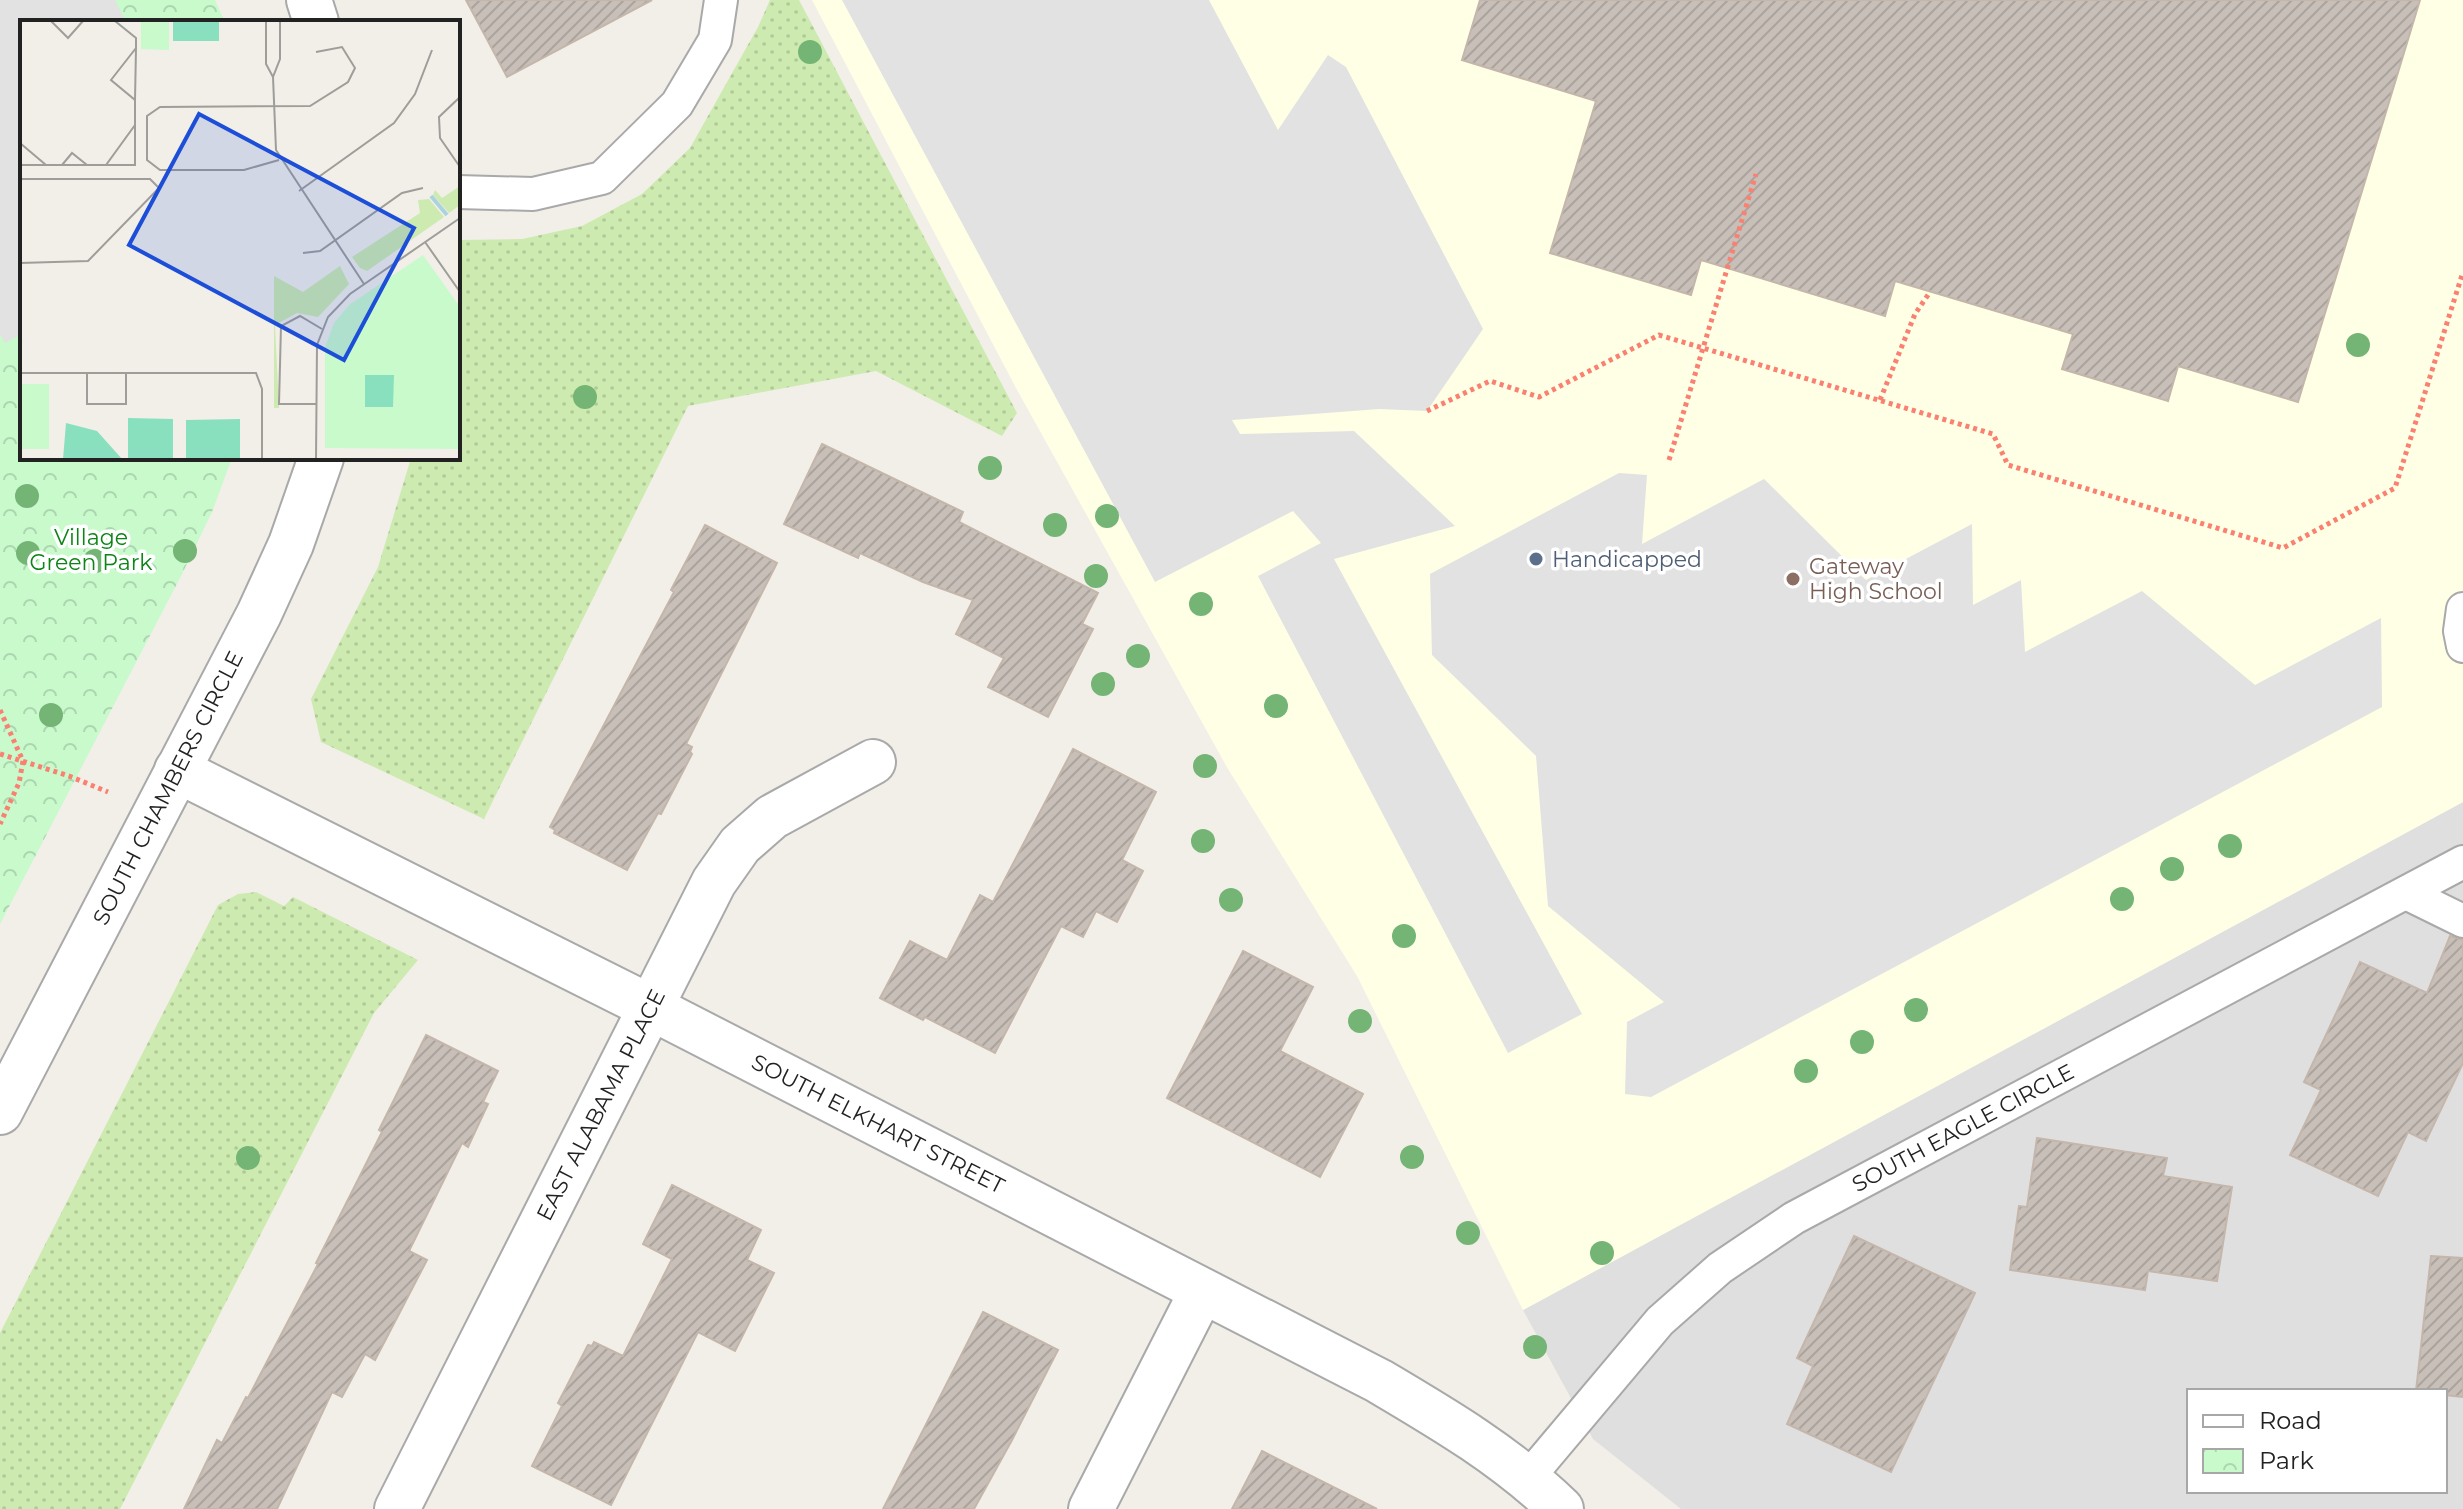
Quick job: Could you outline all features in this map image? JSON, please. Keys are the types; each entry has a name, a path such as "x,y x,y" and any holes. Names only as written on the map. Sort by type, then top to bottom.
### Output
{"street":[{"path":"309,0 315,20"},
{"name":"SOUTH CHAMBERS CIRCLE","path":"0,1112 259,614 295,532 320,460"},
{"name":"EAST ALABAMA PLACE","path":"397,1509 714,882 740,845 772,817 873,762"},
{"name":"SOUTH ELKHART STREET","path":"177,770 650,1007 1379,1381 1477,1439 1561,1509"},
{"path":"1091,1509 1202,1291"}],"lane":[{"path":"460,192 533,194 602,178 677,104 715,40 721,0"},
{"path":"2463,609 2460,631 2463,646"},
{"name":"SOUTH EAGLE CIRCLE","path":"1527,1479 1660,1321 1720,1268 1769,1234 2463,862"},
{"path":"2406,893 2463,921"}],"path":[{"path":"1669,460 1756,174"},
{"path":"1427,411 1490,381 1539,397 1659,335 1993,434 2008,465 2283,548 2395,488 2463,272"},
{"path":"1880,400 1915,314 1930,292"},
{"path":"0,710 23,761 19,783 0,824"},
{"path":"0,754 89,782 154,814"}],"shaded area":[{"path":"0,0 115,0 125,20 20,20 20,335 5,343 0,334"},
{"name":"Gateway High School","path":"812,0 2463,0 2463,802 1523,1310 1357,976 1228,769 1016,388"},
{"path":"842,0 1209,0 1278,130 1328,55 1346,67 1483,329 1427,411 1379,409 1232,420 1240,434 1354,431 1455,526 1334,559 1582,1014 1508,1053 1258,576 1321,543 1293,511 1155,582"},
{"path":"1619,473 1647,475 1642,544 1764,479 1866,580 1972,524 1973,605 2021,580 2025,652 2142,591 2255,685 2381,618 2382,707 1651,1097 1625,1094 1627,1022 1664,1002 1548,906 1536,756 1432,655 1430,574"},
{"path":"2463,802 2463,1509 1681,1509 1593,1439 1523,1310"}],"green space":[{"name":"Village Green Park","path":"0,0 215,0 224,20 20,20 20,460 231,460 212,512 181,576 0,924"},
{"path":"770,0 799,0 1017,413 1002,436 876,371 688,406 484,819 321,742 311,699 378,567 410,460 460,460 460,240 522,239 582,226 642,194 690,148"},
{"path":"256,892 284,906 293,897 418,960 374,1013 120,1509 0,1509 0,1333 218,905 238,894"}],"building":[{"path":"466,0 652,0 507,77"},
{"path":"1480,0 2420,0 2298,402 2178,366 2168,401 2062,369 2073,334 1895,281 1885,316 1701,260 1691,295 1550,253 1596,101 1462,60"},
{"path":"822,444 963,512 959,522 1098,593 1082,624 1093,629 1048,717 988,687 1004,658 956,634 973,600 923,582 860,553 858,558 784,524"},
{"path":"705,525 777,563 686,744 692,747 692,754 627,870 554,833 555,830 550,827 674,592 671,590"},
{"path":"1073,749 1156,792 1122,860 1143,871 1117,922 1096,911 1083,937 1061,926 995,1053 880,998 910,941 947,960 980,895 993,902"},
{"path":"2450,936 2463,940 2463,1063 2426,1141 2408,1132 2378,1196 2290,1155 2321,1090 2304,1082 2360,962 2427,993"},
{"path":"1243,951 1313,987 1280,1051 1363,1094 1320,1177 1167,1098"},
{"path":"426,1035 498,1071 483,1102 488,1104 468,1147 462,1143 409,1251 427,1260 375,1360 365,1354 342,1397 332,1392 277,1509 184,1509 217,1440 222,1443 248,1398 318,1264"},
{"path":"2037,1138 2167,1158 2163,1176 2232,1187 2217,1281 2148,1271 2145,1290 2010,1270 2019,1206 2027,1207"},
{"path":"672,1185 761,1230 747,1260 774,1273 735,1351 698,1332 611,1505 532,1466 562,1406 558,1403 588,1345 592,1346 594,1342 623,1356 672,1259 643,1244"},
{"path":"1854,1236 1975,1293 1891,1472 1787,1424 1813,1366 1797,1358"},
{"path":"2431,1256 2463,1258 2463,1397 2447,1395 2447,1389 2416,1389"},
{"path":"983,1312 1058,1350 974,1509 883,1509"},
{"path":"1262,1451 1377,1509 1232,1509"}],"place":[{"name":"Handicapped","path":"1536,559"},
{"name":"Gateway High School","path":"1793,579"}]}
